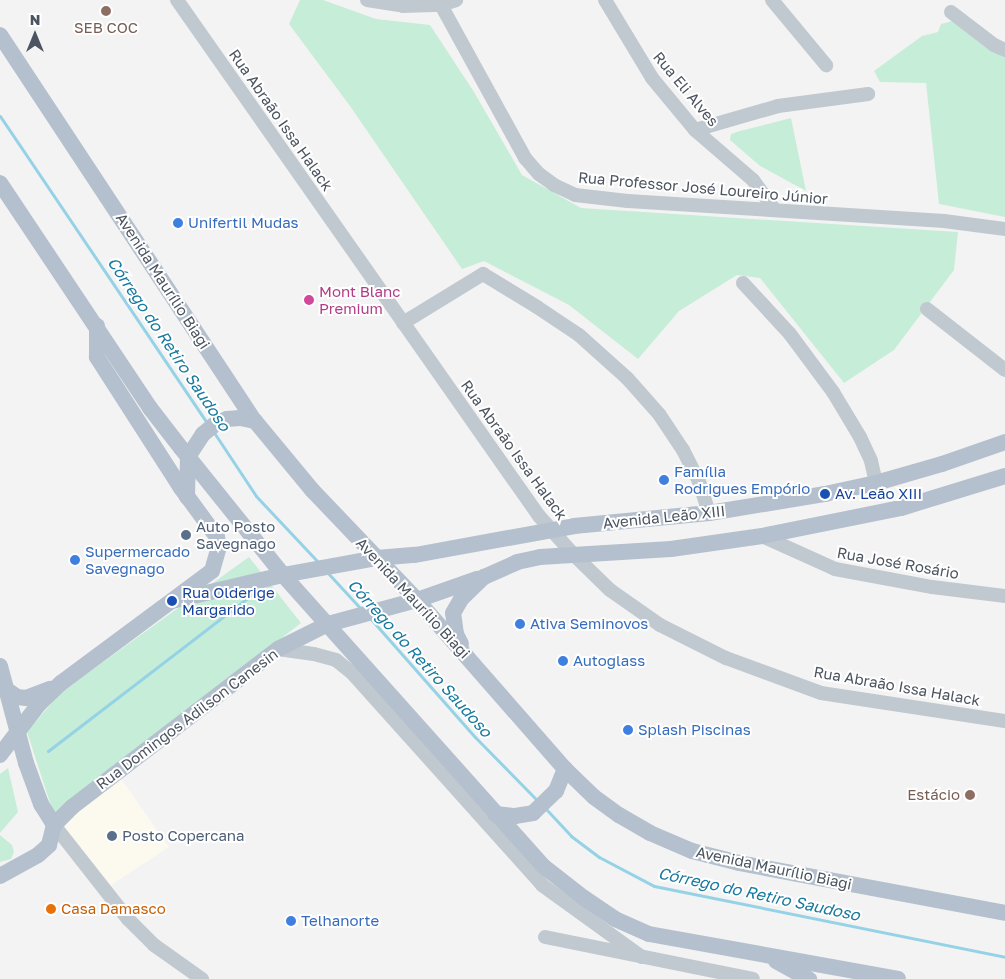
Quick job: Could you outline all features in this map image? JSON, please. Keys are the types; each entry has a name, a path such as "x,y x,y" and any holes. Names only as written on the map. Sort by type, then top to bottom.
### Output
{"main road":[{"name":"Avenida Maurílio Biagi","path":"1,41 255,421 313,491 417,600 565,769 594,797 619,815 650,833 692,851 739,863 1005,913"},
{"path":"0,183 150,408 188,457 283,575 543,866 615,919 649,934 709,947 763,954 898,979"},
{"path":"0,755 39,704 61,683 212,571 219,546 217,537 187,497 98,357 97,326"},
{"path":"124,400 150,408"},
{"path":"187,497 188,457 203,434 214,425 227,419 240,418 255,421"},
{"name":"Avenida Leão XIII","path":"172,601 283,575 377,558 425,553 552,530 710,513 825,494 876,483 942,464 1005,442"},
{"name":"Avenida Leão XIII","path":"465,653 456,634 453,613 461,599 484,577 517,562 540,557 671,549 762,536 901,508 1005,476"},
{"name":"Rua Domingos Adilson Canesin","path":"54,825 72,807 278,649 328,624 417,600 484,577"},
{"path":"0,666 18,732 41,804 54,825 49,845 26,863 0,876"},
{"path":"6,690 18,697 26,698 40,694 61,683"},
{"path":"396,722 422,731"},
{"path":"495,814 515,816 533,813 556,791 565,769"},
{"path":"763,954 809,979"}],"street":[{"name":"Rua Abraão Issa Halack","path":"177,0 539,516 574,555 610,590 660,625 726,658 820,693 1005,721"},
{"path":"368,0 403,6 442,5 456,0"},
{"name":"Rua Eli Alves","path":"605,0 652,78 696,130 740,167 774,210"},
{"path":"772,0 826,65"},
{"name":"Rua Professor José Loureiro Júnior","path":"442,5 524,158 539,174 554,185 575,195 944,221 1005,229"},
{"path":"951,12 994,45 1005,50"},
{"path":"696,130 778,106 868,94"},
{"path":"403,323 483,274 537,307 579,335 627,378 659,414 683,450 699,482 710,513"},
{"path":"743,283 790,334 833,392 860,437 871,461 876,483"},
{"path":"927,309 1005,370"},
{"name":"Rua José Rosário","path":"762,536 835,569 932,587 1005,596"},
{"path":"328,624 350,672"},
{"path":"278,649 314,654 336,660 350,672 396,722 542,885 642,956"},
{"path":"54,825 128,919 154,945 202,979"},
{"path":"546,937 642,956 726,977 753,979"}],"shaded area":[{"name":"Posto Copercana","path":"117,773 169,847 105,889 54,825"}],"green space":[{"path":"300,0 323,0 376,19 430,25 474,92 522,175 581,208 958,232 954,270 894,350 844,383 760,278 737,275 679,311 638,359 569,305 484,261 462,269 350,106 289,24"},
{"path":"952,21 985,47 1005,56 1005,217 939,204 926,83 880,82 874,71 922,36 938,32 941,24"},
{"path":"791,118 806,191 760,166 730,140 731,134"},
{"path":"249,557 301,623 54,815 27,732 60,693"},
{"path":"8,768 18,812 0,833 0,774"},
{"path":"0,835 12,845 14,852 11,859 0,862"}],"waterway":[{"name":"Córrego do Retiro Saudoso","path":"0,116 208,424"},
{"name":"Córrego do Retiro Saudoso","path":"213,431 256,496 318,562"},
{"name":"Córrego do Retiro Saudoso","path":"327,572 362,610"},
{"path":"48,751 262,587"},
{"name":"Córrego do Retiro Saudoso","path":"370,618 475,737 538,801"},
{"name":"Córrego do Retiro Saudoso","path":"546,809 571,836 599,857 654,886 1005,957"}],"place":[{"name":"SEB COC","path":"106,11"},
{"name":"Unifertil Mudas","path":"178,223"},
{"name":"Mont Blanc Premium","path":"309,300"},
{"name":"Família Rodrigues Empório","path":"664,480"},
{"name":"Av. Leão XIII","path":"825,494"},
{"name":"Auto Posto Savegnago","path":"186,535"},
{"name":"Supermercado Savegnago","path":"75,560"},
{"name":"Rua Olderige Margarido","path":"172,601"},
{"name":"Ativa Seminovos","path":"520,624"},
{"name":"Autoglass","path":"563,661"},
{"name":"Splash Piscinas","path":"628,730"},
{"name":"Estácio","path":"970,795"},
{"name":"Posto Copercana","path":"112,836"},
{"name":"Casa Damasco","path":"51,909"},
{"name":"Telhanorte","path":"291,921"}]}
